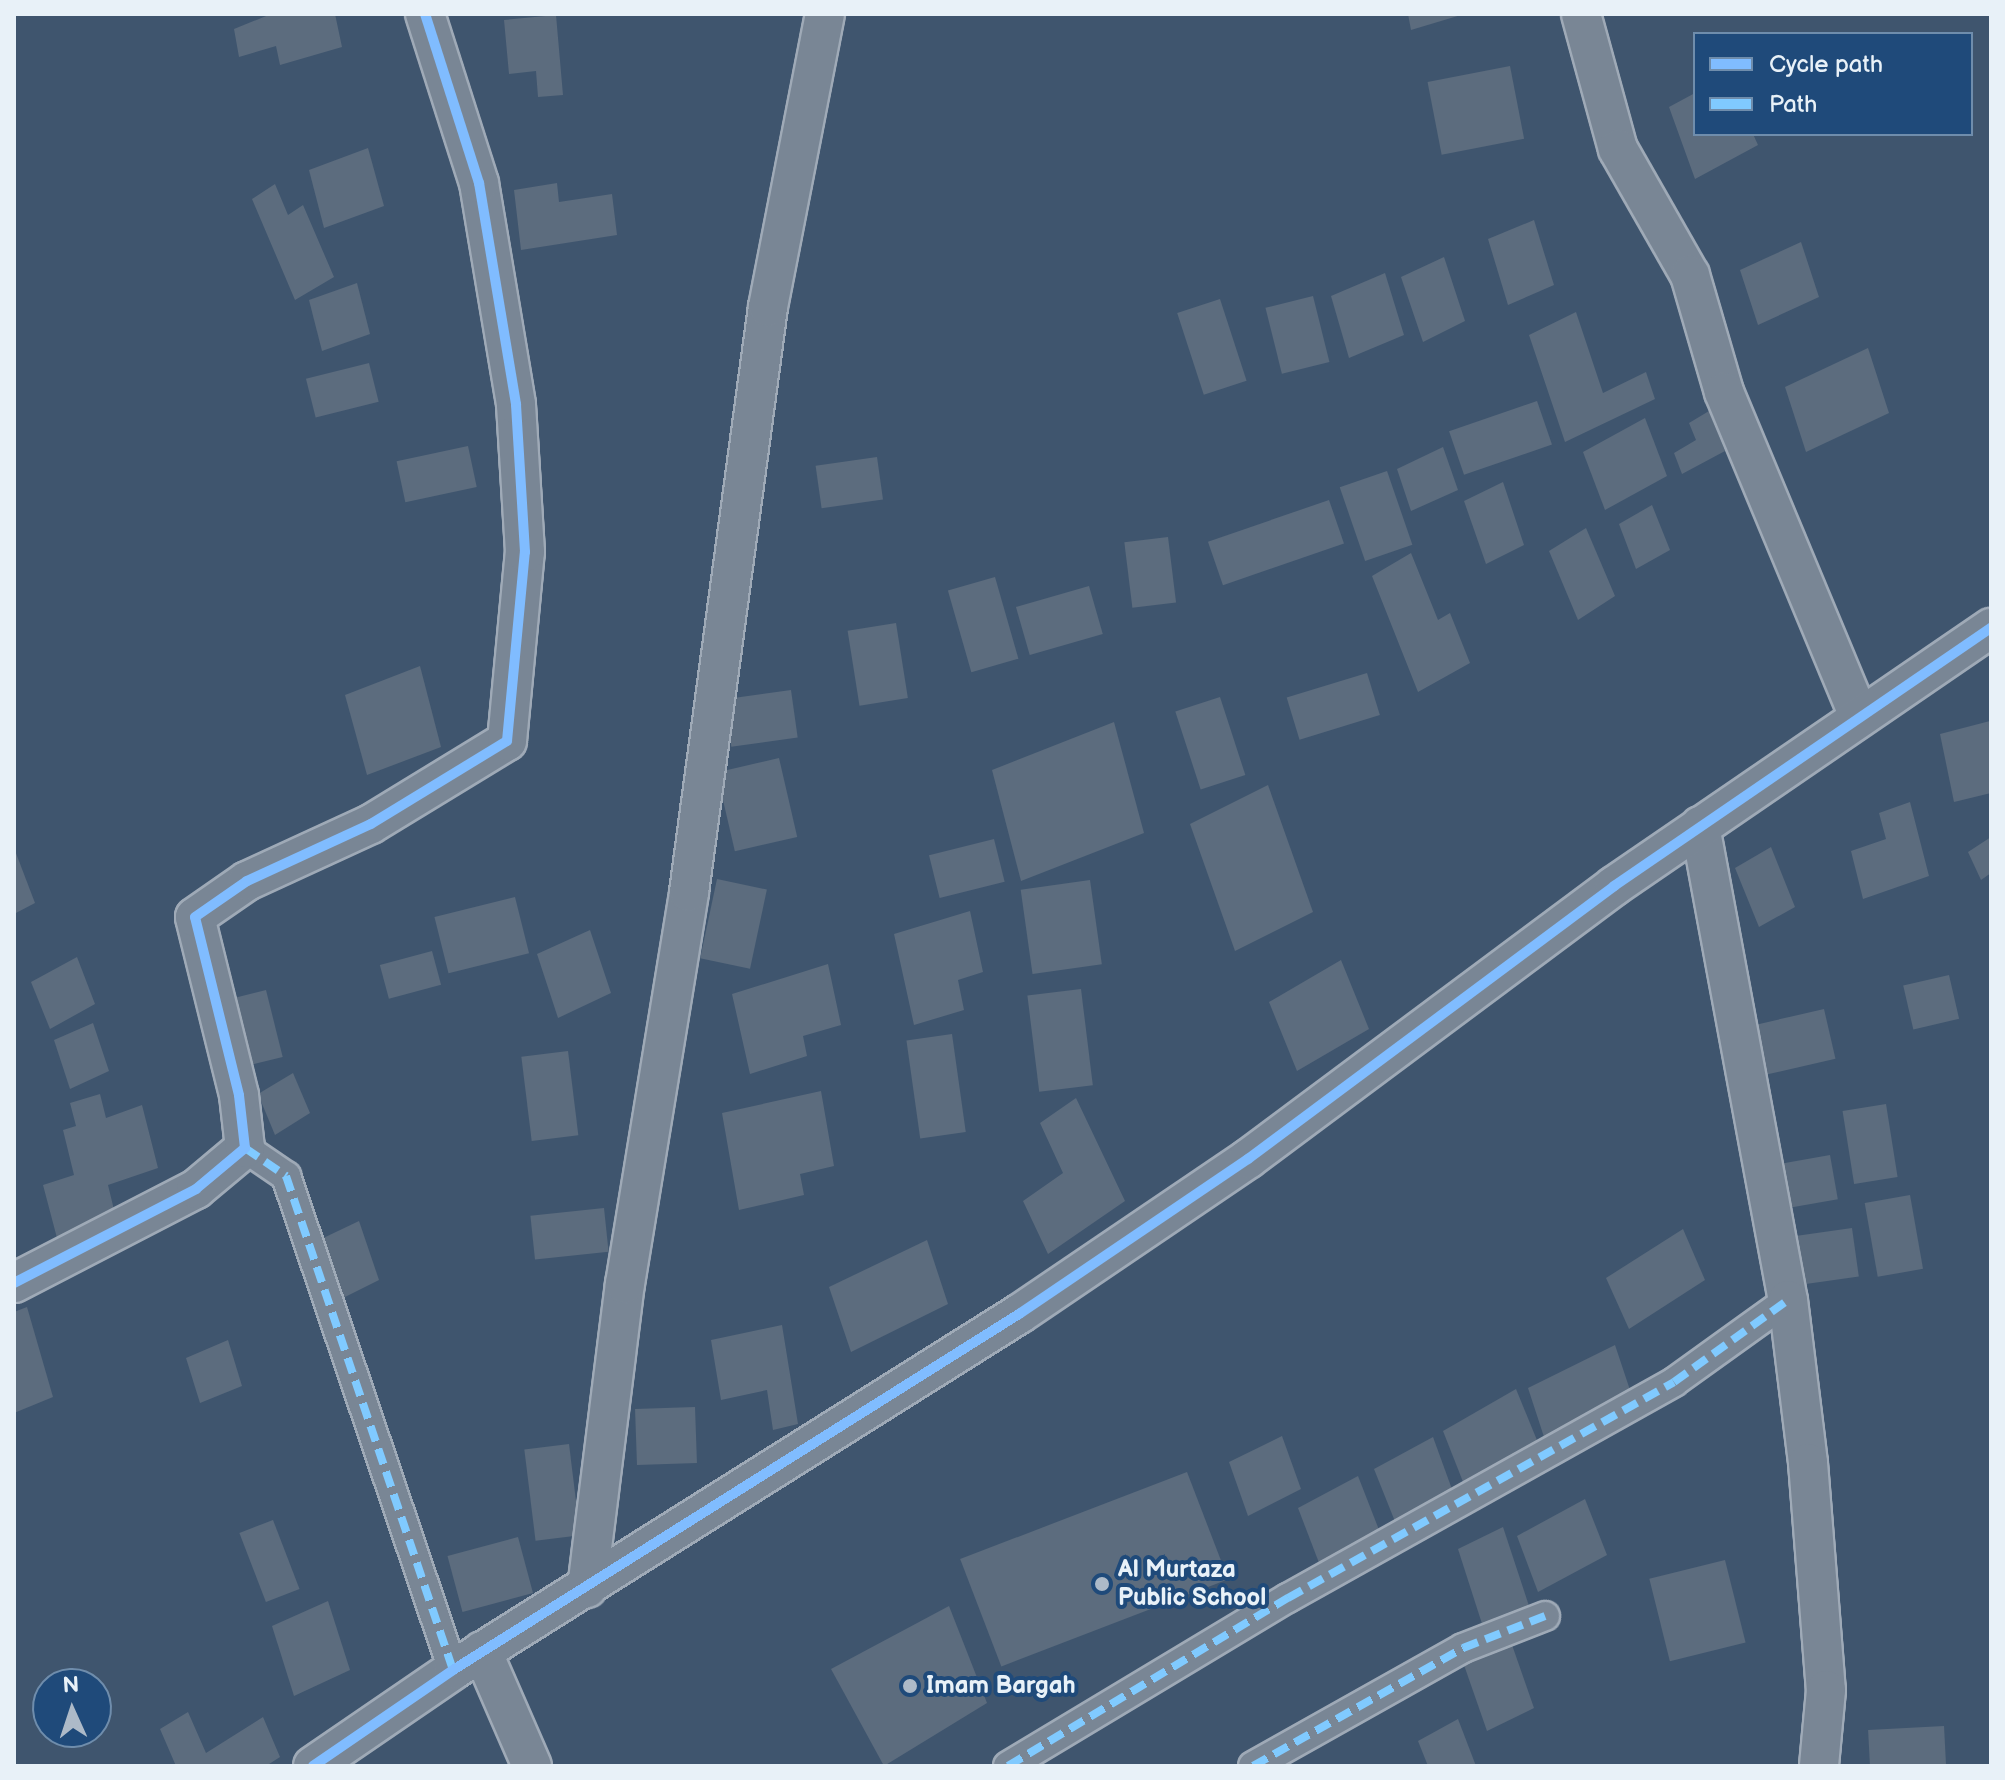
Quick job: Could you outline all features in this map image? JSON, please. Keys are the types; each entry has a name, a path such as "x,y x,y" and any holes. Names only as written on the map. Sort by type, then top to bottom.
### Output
{"street":[{"path":"425,14 479,183 516,404 525,552 507,741 371,824 247,881 195,917 239,1095 245,1148 286,1176 468,1661 532,1766"},
{"path":"587,1588 625,1284 689,892 768,307 825,14"},
{"path":"1581,14 1618,149 1690,275 1724,392 1859,716"},
{"path":"313,1766 468,1661 1019,1314 1248,1159 1700,826 1991,628"},
{"path":"1700,826 1788,1300 1826,1690 1819,1766"},
{"path":"14,1283 196,1189 245,1148"},
{"path":"1008,1766 1288,1598 1674,1382 1788,1300"},
{"path":"1253,1766 1463,1648 1545,1616"}],"building":[{"path":"271,14 335,14 342,47 280,65 276,46 239,57 234,29"},
{"path":"1408,14 1461,14 1461,15 1411,30"},
{"path":"556,15 563,95 538,97 536,71 509,74 504,20"},
{"path":"1510,66 1524,139 1442,155 1428,82"},
{"path":"1693,94 1693,136 1754,136 1758,145 1695,179 1669,107"},
{"path":"368,148 384,206 324,228 309,170"},
{"path":"557,183 559,202 612,194 617,235 521,250 514,190"},
{"path":"275,184 288,215 303,205 334,277 295,300 252,199"},
{"path":"1534,220 1554,285 1508,305 1488,239"},
{"path":"1801,242 1819,297 1758,325 1740,270"},
{"path":"1444,257 1465,321 1423,342 1401,277"},
{"path":"1385,273 1404,335 1349,358 1331,296"},
{"path":"357,283 370,334 322,351 309,300"},
{"path":"1313,296 1329,362 1282,374 1265,308"},
{"path":"1220,299 1247,381 1204,395 1177,313"},
{"path":"1576,312 1603,393 1646,372 1655,399 1565,442 1529,335"},
{"path":"1868,348 1889,413 1806,452 1785,387"},
{"path":"369,363 379,402 316,418 306,379"},
{"path":"1537,401 1552,444 1464,475 1449,431"},
{"path":"1709,411 1725,451 1682,474 1674,453 1696,440 1689,423"},
{"path":"1645,418 1667,476 1605,510 1583,452"},
{"path":"468,446 477,487 405,502 397,461"},
{"path":"1443,447 1458,490 1411,511 1397,469"},
{"path":"877,457 883,500 822,508 816,466"},
{"path":"1387,471 1412,545 1365,561 1340,487"},
{"path":"1503,482 1524,545 1486,564 1464,501"},
{"path":"1329,500 1344,543 1223,585 1208,542"},
{"path":"1652,505 1670,550 1636,569 1619,524"},
{"path":"1586,528 1615,596 1578,620 1549,551"},
{"path":"1168,537 1176,603 1132,608 1124,542"},
{"path":"1411,553 1438,620 1450,613 1470,663 1418,692 1372,576"},
{"path":"995,577 1018,659 971,672 948,591"},
{"path":"1089,586 1103,634 1030,655 1016,607"},
{"path":"896,623 908,698 859,706 848,631"},
{"path":"420,666 441,747 367,775 345,695"},
{"path":"1367,673 1380,715 1300,740 1287,698"},
{"path":"791,690 798,738 731,747 725,699"},
{"path":"1220,697 1245,775 1201,790 1175,712"},
{"path":"1990,721 1991,793 1954,802 1940,734"},
{"path":"1114,722 1144,833 1021,881 992,770"},
{"path":"779,758 797,837 735,851 717,772"},
{"path":"1268,785 1313,912 1235,951 1190,824"},
{"path":"1910,802 1929,876 1863,899 1851,851 1886,839 1879,813"},
{"path":"1991,837 1991,873 1981,880 1968,852"},
{"path":"994,839 1005,882 940,898 929,855"},
{"path":"1771,847 1795,907 1759,927 1735,868"},
{"path":"14,848 35,903 14,914"},
{"path":"717,879 767,890 750,969 700,958"},
{"path":"1090,880 1102,964 1033,974 1021,890"},
{"path":"515,897 529,953 448,973 434,917"},
{"path":"970,911 983,972 958,980 964,1010 914,1025 894,934"},
{"path":"590,930 611,993 558,1018 537,954"},
{"path":"432,951 441,985 389,999 380,965"},
{"path":"77,957 95,1004 50,1029 31,982"},
{"path":"1341,960 1369,1029 1297,1071 1269,1002"},
{"path":"828,964 841,1025 803,1036 807,1056 750,1074 732,994"},
{"path":"1949,975 1959,1019 1913,1029 1903,986"},
{"path":"1081,989 1093,1085 1039,1092 1027,996"},
{"path":"266,990 283,1057 248,1066 231,999"},
{"path":"1824,1009 1835,1059 1764,1075 1753,1025"},
{"path":"93,1023 109,1071 70,1089 54,1040"},
{"path":"952,1034 966,1132 920,1138 906,1040"},
{"path":"568,1051 578,1135 532,1141 521,1057"},
{"path":"293,1073 310,1113 275,1135 258,1094"},
{"path":"821,1091 834,1166 800,1174 804,1195 739,1210 722,1113"},
{"path":"100,1094 106,1118 142,1105 158,1168 108,1185 116,1218 57,1238 43,1185 74,1175 63,1130 76,1126 70,1103"},
{"path":"1076,1098 1125,1201 1048,1254 1023,1201 1063,1173 1040,1123"},
{"path":"1886,1104 1898,1177 1854,1184 1843,1111"},
{"path":"1830,1155 1838,1199 1774,1211 1766,1166"},
{"path":"1910,1195 1923,1269 1878,1277 1865,1203"},
{"path":"604,1208 609,1252 535,1259 530,1216"},
{"path":"359,1221 379,1280 337,1301 317,1241"},
{"path":"1852,1228 1859,1277 1802,1284 1796,1236"},
{"path":"1683,1229 1705,1280 1629,1329 1606,1278"},
{"path":"927,1240 948,1304 851,1352 829,1287"},
{"path":"27,1307 53,1397 14,1413 14,1312"},
{"path":"782,1325 798,1424 773,1430 767,1390 721,1400 711,1340"},
{"path":"228,1340 242,1386 200,1403 186,1358"},
{"path":"1615,1345 1632,1396 1545,1440 1528,1388"},
{"path":"1516,1389 1541,1450 1467,1492 1443,1431"},
{"path":"695,1407 697,1463 637,1465 635,1409"},
{"path":"1282,1436 1301,1489 1248,1516 1229,1462"},
{"path":"1433,1437 1453,1492 1396,1524 1374,1469"},
{"path":"569,1444 580,1535 536,1541 524,1449"},
{"name":"Al Murtaza Public School","path":"1187,1472 1228,1579 1001,1666 960,1559"},
{"path":"1358,1476 1381,1535 1321,1568 1298,1508"},
{"path":"1585,1499 1607,1555 1538,1592 1517,1536"},
{"path":"273,1520 300,1589 266,1602 239,1533"},
{"path":"1503,1527 1530,1609 1484,1630 1458,1549"},
{"path":"518,1537 533,1593 462,1612 447,1556"},
{"path":"1725,1560 1746,1642 1670,1661 1649,1579"},
{"path":"328,1601 350,1670 294,1696 272,1626"},
{"name":"Imam Bargah","path":"949,1606 987,1703 884,1766 831,1669"},
{"path":"1511,1642 1534,1708 1487,1731 1464,1665"},
{"path":"188,1712 206,1753 263,1717 280,1757 266,1766 176,1766 160,1729"},
{"path":"1458,1719 1476,1766 1428,1766 1418,1741"},
{"path":"1944,1726 1946,1764 1870,1766 1868,1730"}],"marked path":[{"path":"245,1148 286,1176 453,1670"},
{"path":"1008,1766 1288,1598 1674,1382 1788,1300"},
{"path":"1253,1766 1463,1648 1545,1616"}],"cycle path":[{"path":"14,1283 196,1189 245,1148 239,1095 195,917 247,881 371,824 507,741 525,552 516,404 479,183 425,14"},
{"path":"313,1766 453,1670 1019,1314 1248,1159 1614,886 1991,628"}],"place":[{"name":"Al Murtaza Public School","path":"1102,1584"},
{"name":"Imam Bargah","path":"910,1686"}]}
